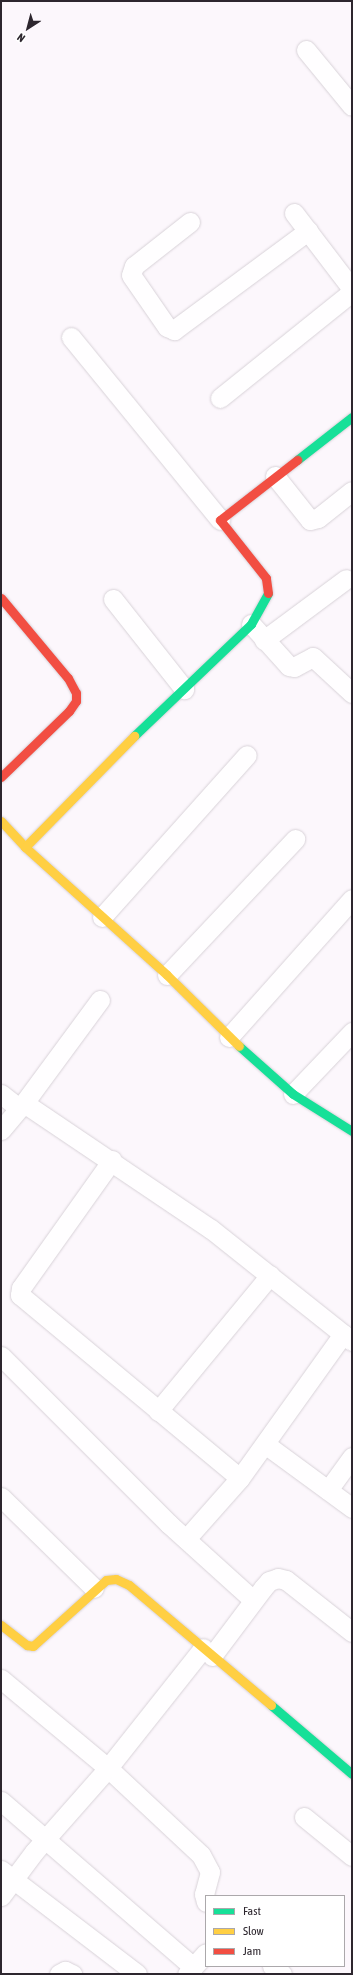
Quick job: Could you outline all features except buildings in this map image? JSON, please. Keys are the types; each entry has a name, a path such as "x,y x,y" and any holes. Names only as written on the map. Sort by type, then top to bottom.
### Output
{"street":[{"path":"306,50 352,106"},
{"path":"294,213 352,289"},
{"path":"190,222 134,266 131,275 167,326 174,330 308,231"},
{"path":"220,398 352,292"},
{"path":"25,847 130,740 251,624 269,590 266,578 71,338"},
{"path":"220,520 352,417"},
{"path":"275,476 310,520 318,518 352,491"},
{"path":"264,640 350,580"},
{"path":"1,598 68,678 76,693 76,701 69,710 1,777"},
{"path":"113,599 184,689"},
{"path":"251,624 289,666 294,667 310,658 318,659 352,693"},
{"path":"102,917 247,755"},
{"path":"1,821 25,847 167,975 229,1037 294,1094 352,1131"},
{"path":"167,975 295,839"},
{"path":"229,1037 352,899"},
{"path":"1,1130 22,1106 100,1000"},
{"path":"294,1094 352,1032"},
{"path":"1,1094 112,1160 211,1229 348,1337 240,1478 186,1539"},
{"path":"112,1160 19,1292 22,1298 240,1478"},
{"path":"158,1411 270,1275"},
{"path":"1,1356 186,1539 253,1600"},
{"path":"265,1444 352,1508"},
{"path":"328,1490 352,1457"},
{"path":"1,1497 94,1588"},
{"path":"2,1630 27,1645 34,1646 94,1588 106,1580 116,1580 130,1585 352,1773"},
{"path":"1,1896 7,1875 44,1840 269,1581 286,1580 352,1632"},
{"path":"1,1679 108,1768 207,1863 210,1872 204,1894 205,1898"},
{"path":"1,1801 190,1971 205,1954"},
{"path":"304,1817 352,1856"},
{"path":"7,1875 137,1974"},
{"path":"273,1967 282,1974"},
{"path":"59,1974 65,1971 72,1974"}],"traffic: fast":[{"path":"297,460 352,417"},
{"path":"134,736 251,624 268,593"},
{"path":"239,1046 293,1094 352,1131"},
{"path":"271,1705 352,1774"}],"traffic: slow":[{"path":"25,847 134,736"},
{"path":"1,821 25,847 167,975 239,1046"},
{"path":"1,1625 27,1645 33,1646 106,1580 116,1579 129,1585 271,1705"}],"traffic: jam":[{"path":"268,593 266,578 220,520 297,460"},
{"path":"1,598 68,678 76,693 76,701 69,711 1,777"}]}
